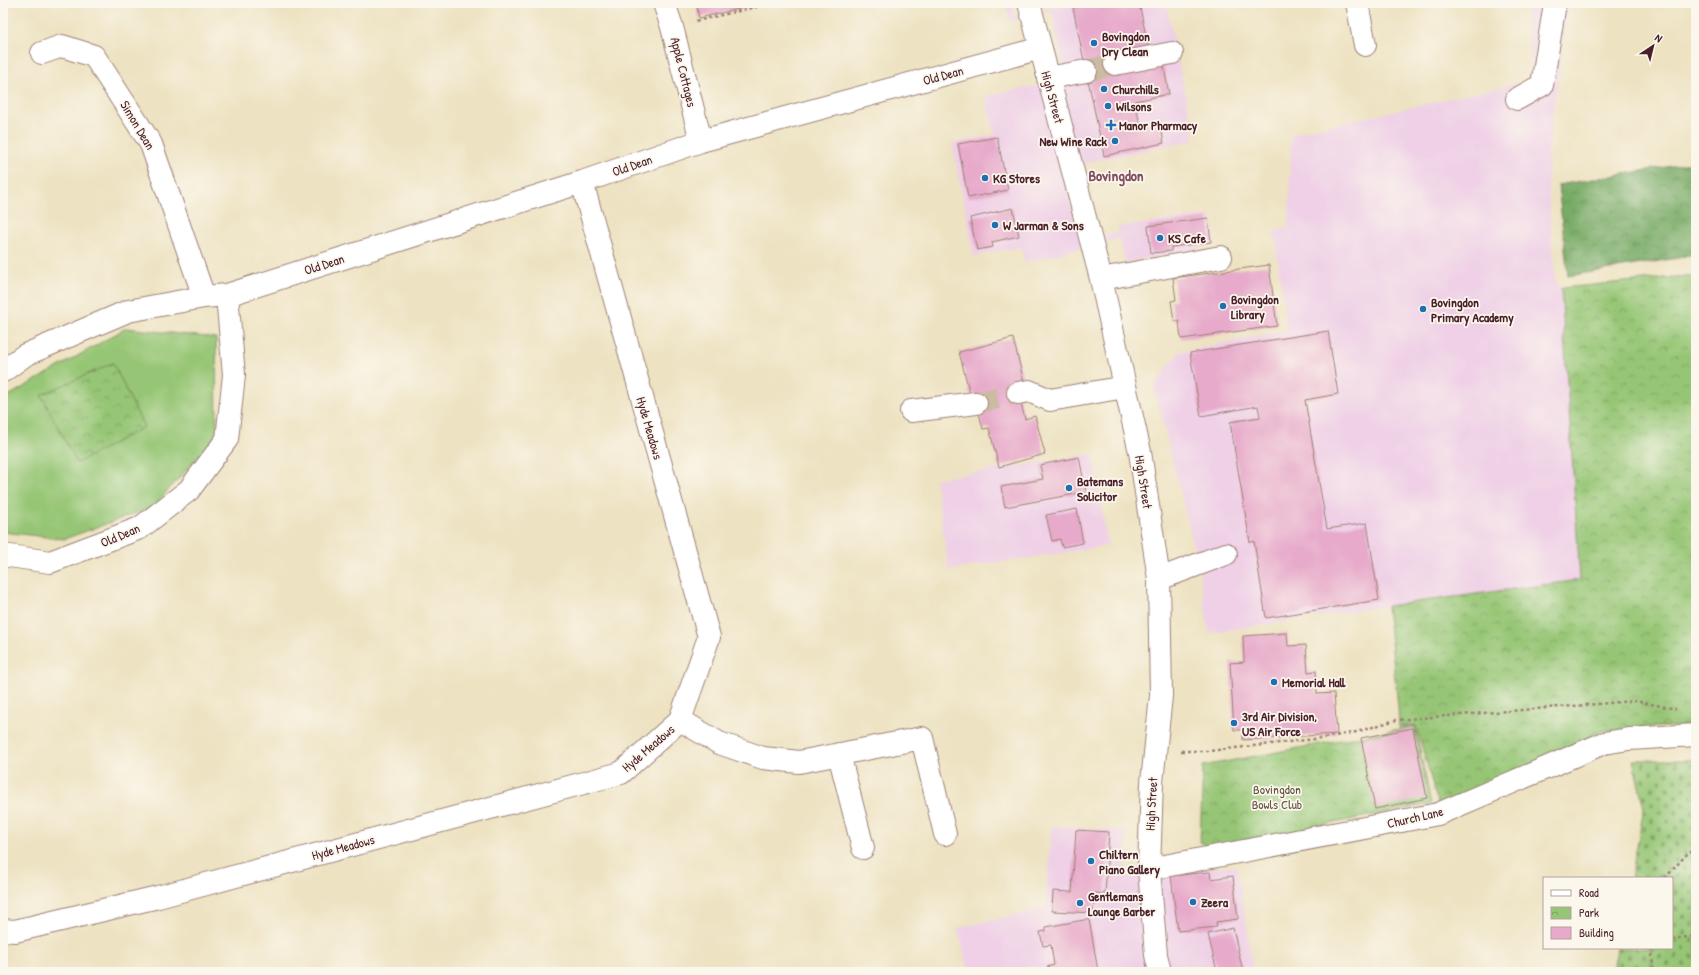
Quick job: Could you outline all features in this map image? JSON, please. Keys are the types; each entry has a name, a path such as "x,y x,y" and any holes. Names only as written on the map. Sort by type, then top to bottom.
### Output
{"street":[{"name":"Apple Cottages","path":"664,3 672,27 701,141"},
{"name":"High Street","path":"1029,3 1101,278 1126,387 1140,452 1159,579 1161,696 1152,782 1149,869 1156,955 1160,972"},
{"path":"1357,3 1365,46"},
{"path":"1517,99 1542,85 1555,3"},
{"name":"Simon Dean","path":"42,53 62,46 94,56 151,144 204,297"},
{"name":"Old Dean","path":"3,371 24,355 128,311 204,297 227,295 582,182 701,141 1041,48"},
{"path":"1115,64 1172,53"},
{"path":"1048,78 1086,71"},
{"name":"Hyde Meadows","path":"3,930 15,931 158,897 621,773 680,720 709,637 582,182"},
{"path":"1101,278 1221,257"},
{"name":"Old Dean","path":"3,555 50,562 140,528 189,490 227,439 234,375 227,295"},
{"path":"1018,393 1028,391 1050,400 1126,387"},
{"path":"911,411 976,403"},
{"path":"1159,579 1226,554"},
{"path":"680,720 719,743 763,758 799,762 922,738 945,834"},
{"name":"Church Lane","path":"1149,869 1438,814 1604,743 1629,739 1696,735"},
{"path":"839,754 863,848"}],"path":[{"path":"672,27 774,3"},
{"path":"1155,750 1209,751 1324,738 1356,732 1396,720 1635,701 1681,710"},
{"path":"1666,877 1686,855 1696,848"},
{"path":"1673,939 1696,936"},
{"path":"1651,949 1654,972"}],"shaded area":[{"path":"1006,3 1012,3 1015,16 1075,3 1166,3 1195,140 1062,168 1080,243 1119,232 1118,227 1211,215 1215,245 1126,263 1119,239 1025,262 1021,247 974,256 952,143 995,135 985,96 1066,80 1052,12 1009,21"},
{"name":"Bovingdon Primary Academy","path":"1525,3 1568,3 1548,149 1548,188 1555,281 1561,288 1580,580 1387,606 1209,633 1198,564 1154,386 1179,352 1287,330 1274,231 1289,226 1291,134 1533,80"},
{"path":"1093,454 1108,546 949,570 935,479"},
{"path":"1052,826 1126,831 1126,877 1163,871 1237,866 1254,972 969,972 957,928 1045,908"}],"green space":[{"path":"1696,162 1696,255 1568,276 1558,185"},
{"path":"1696,275 1696,726 1629,728 1602,731 1439,808 1416,725 1399,727 1387,606 1580,580 1561,288"},
{"path":"126,328 216,338 217,436 153,507 64,539 3,532 3,399"},
{"path":"113,363 144,427 77,463 41,395"},
{"name":"Bovingdon Bowls Club","path":"1415,726 1431,804 1211,847 1200,842 1203,766"},
{"path":"1633,760 1696,760 1696,972 1613,972 1617,949 1673,949 1673,877 1631,877 1644,808"}],"building":[{"path":"696,3 760,3 760,4 699,18"},
{"path":"1097,3 1139,3 1149,50 1163,62 1169,94 1135,101 1140,125 1160,121 1164,143 1104,156 1073,8"},
{"path":"997,137 1008,190 968,198 958,144"},
{"path":"1013,208 1019,236 992,242 993,247 977,250 970,218"},
{"path":"1208,218 1211,242 1171,247 1171,251 1151,253 1148,226"},
{"name":"Bovingdon Library","path":"1269,265 1277,326 1181,339 1179,321 1174,321 1171,301 1176,300 1173,278"},
{"path":"1328,331 1338,394 1305,400 1327,529 1367,523 1379,600 1266,618 1254,541 1250,542 1230,422 1260,417 1258,406 1201,416 1190,353"},
{"path":"1013,338 1024,382 1018,393 1025,419 1035,416 1045,454 999,467 989,428 983,429 974,393 970,394 959,352"},
{"path":"1079,457 1086,492 1005,507 1001,487 1043,479 1040,465"},
{"path":"1077,509 1083,543 1062,547 1060,539 1052,541 1046,515"},
{"name":"Memorial Hall","path":"1287,633 1288,646 1306,645 1308,672 1316,671 1317,694 1334,693 1337,734 1243,740 1243,730 1234,730 1230,663 1244,662 1243,636"},
{"path":"1413,728 1427,798 1375,809 1361,738"},
{"path":"1076,830 1109,832 1105,894 1094,893 1093,913 1052,911 1053,891 1072,892"},
{"path":"1210,872 1211,879 1233,876 1238,919 1216,922 1217,927 1178,931 1171,876"},
{"path":"1089,919 1098,971 1105,970 1106,972 1048,972 1047,967 1054,965 1051,945 1043,946 1040,932 1046,931 1046,927"},
{"path":"1233,928 1243,972 1217,972 1208,934"}],"tunnel":[{"path":"1086,71 1115,64"},
{"path":"976,403 1018,393"}],"place":[{"name":"Bovingdon Dry Clean","path":"1094,43"},
{"name":"Churchills","path":"1104,89"},
{"name":"Wilsons","path":"1108,106"},
{"name":"Manor Pharmacy","path":"1111,125"},
{"name":"New Wine Rack","path":"1115,141"},
{"name":"KG Stores","path":"985,178"},
{"name":"W Jarman & Sons","path":"995,225"},
{"name":"KS Cafe","path":"1160,238"},
{"name":"Bovingdon Library","path":"1223,306"},
{"name":"Bovingdon Primary Academy","path":"1423,309"},
{"name":"Batemans Solicitor","path":"1069,488"},
{"name":"Memorial Hall","path":"1274,682"},
{"name":"3rd Air Division, US Air Force","path":"1234,723"},
{"name":"Chiltern Piano Gallery","path":"1091,861"},
{"name":"Zeera","path":"1193,902"},
{"name":"Gentlemans Lounge Barber","path":"1080,903"}],"district":[{"name":"Bovingdon","path":"1116,175"}]}
